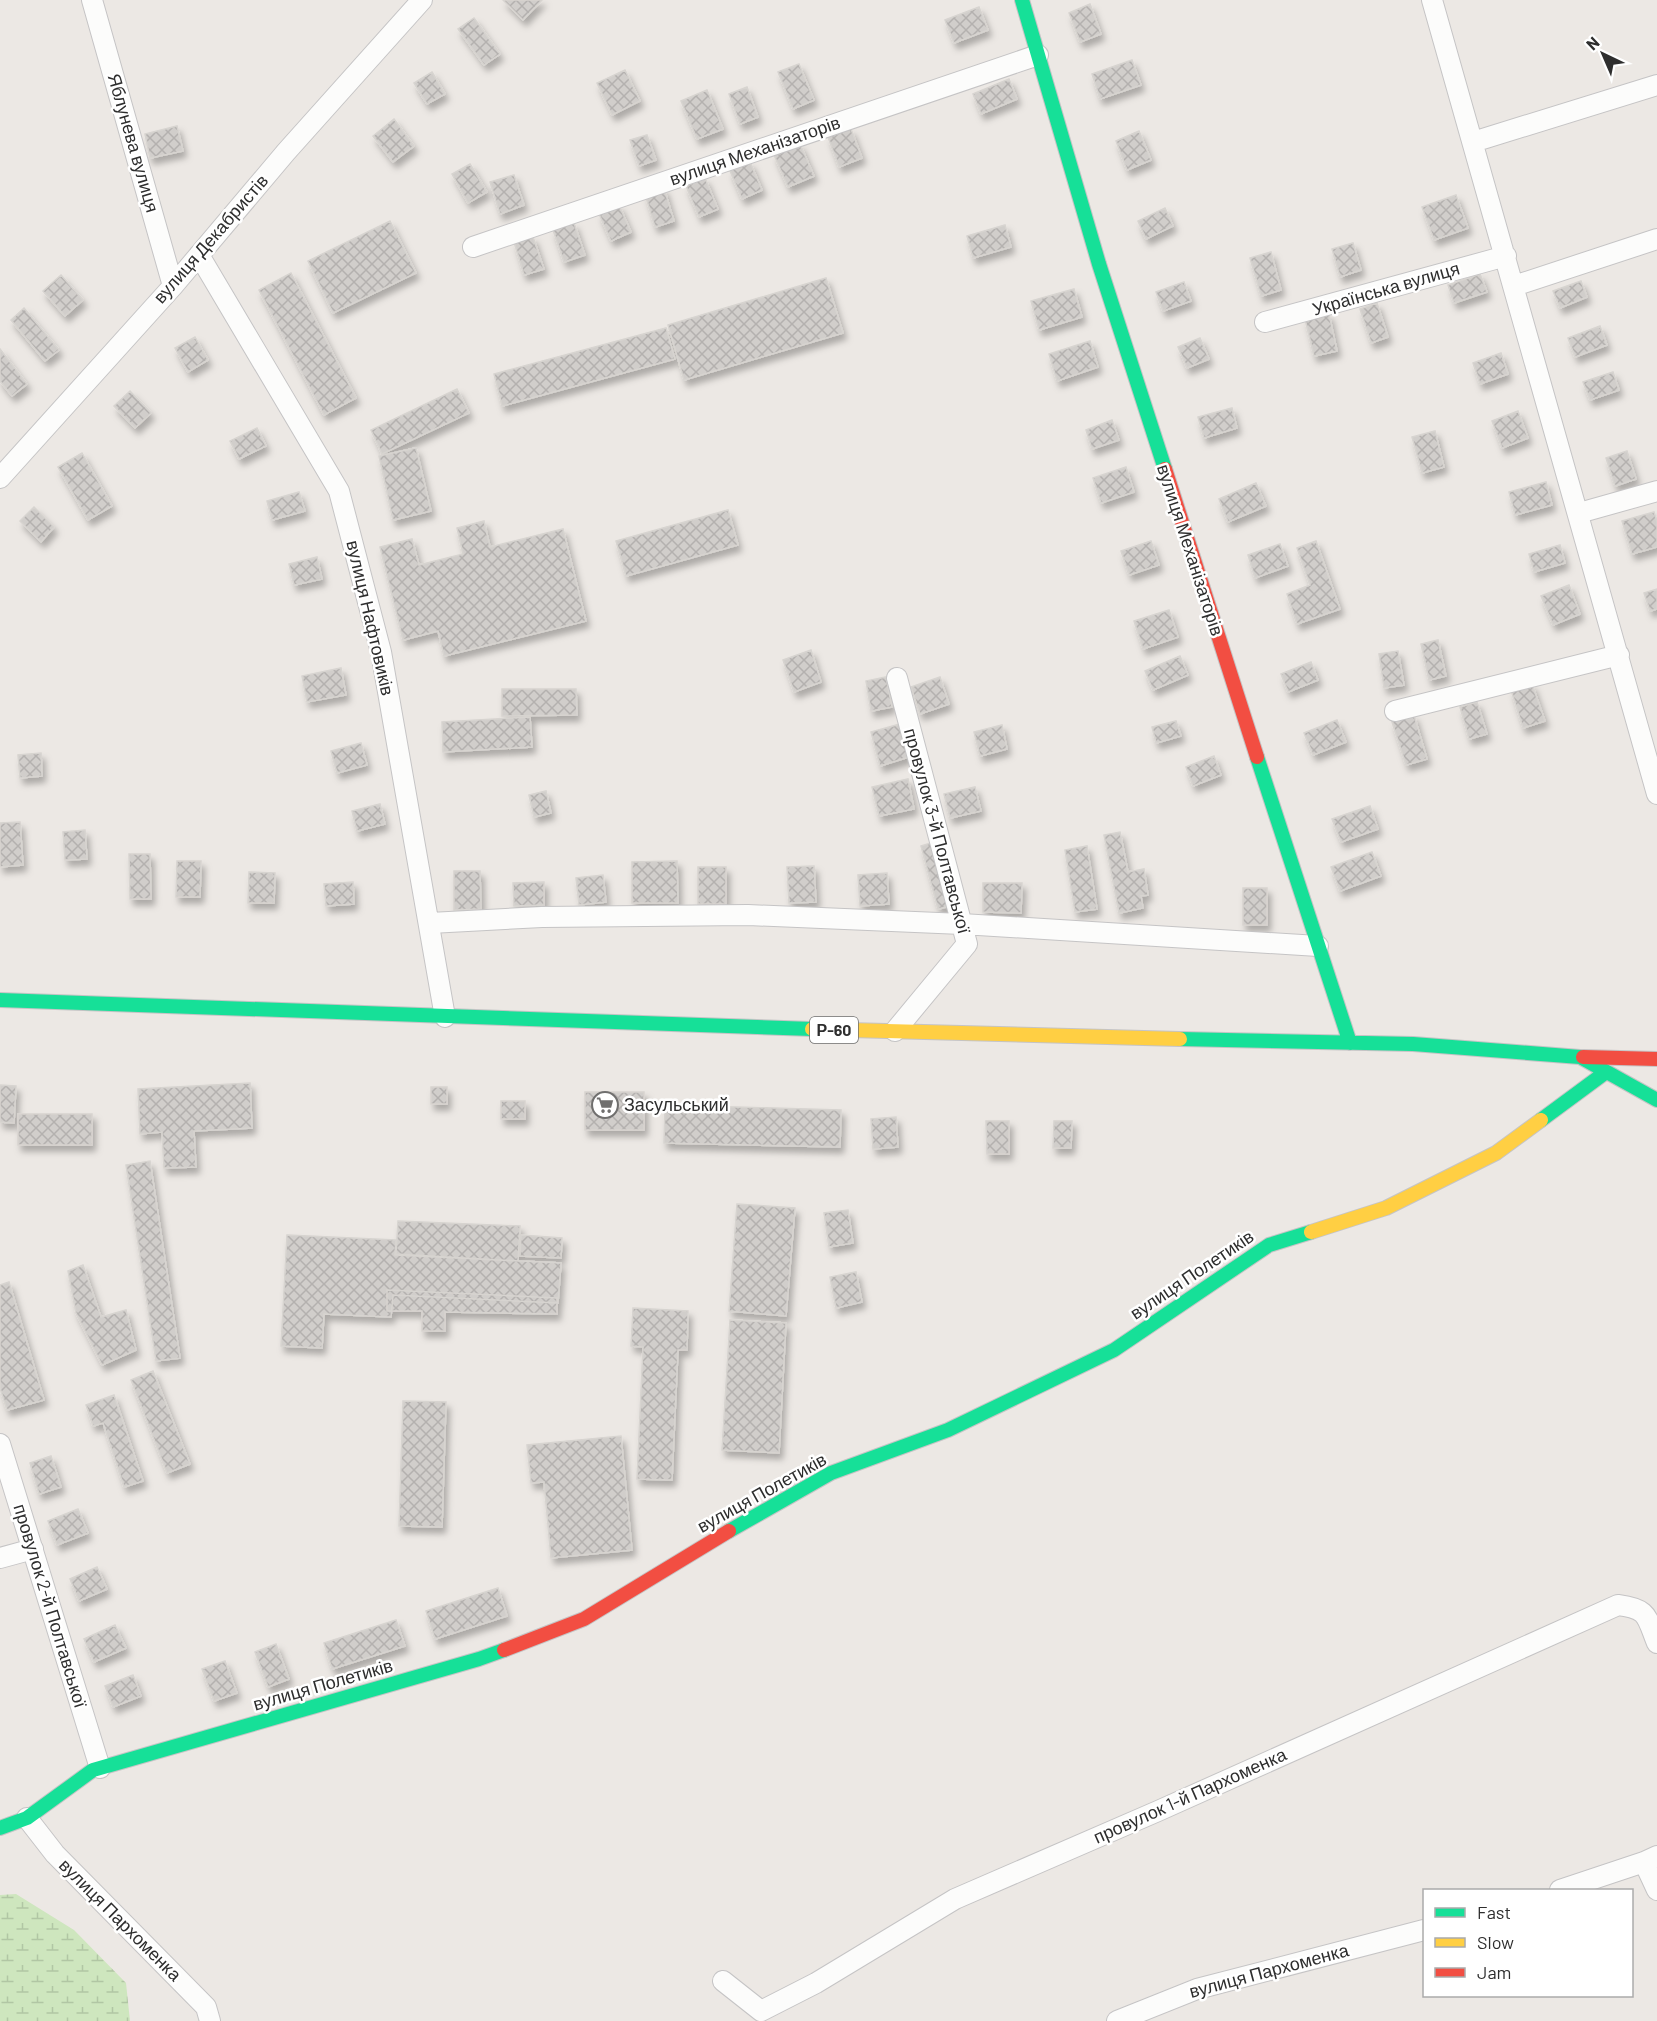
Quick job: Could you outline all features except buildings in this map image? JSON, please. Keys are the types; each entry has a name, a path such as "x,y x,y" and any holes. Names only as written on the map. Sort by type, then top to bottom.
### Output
{"street":[{"name":"Яблунева вулиця","path":"92,0 173,286"},
{"name":"вулиця Декабристів","path":"0,477 173,286 286,152 422,0"},
{"name":"вулиця Механізаторів","path":"1022,0 1099,264 1350,1043"},
{"path":"1432,0 1657,794"},
{"name":"вулиця Механізаторів","path":"473,247 1038,55"},
{"path":"1473,142 1657,85"},
{"path":"1514,286 1657,239"},
{"name":"вулиця Нафтовиків","path":"199,255 339,491 381,652 445,1017"},
{"name":"Українська вулиця","path":"1266,322 1506,256"},
{"path":"1579,513 1657,491"},
{"path":"1395,711 1619,655"},
{"name":"провулок 3-й Полтавської","path":"895,1031 967,944 897,678"},
{"path":"429,923 542,917 748,915 962,924 1318,946"},
{"name":"Р-60","path":"0,1000 445,1017 1413,1044 1580,1057 1657,1100"},
{"path":"1580,1057 1657,1059"},
{"name":"вулиця Полетиків","path":"0,1828 27,1818 93,1770 480,1659 584,1619 754,1516 831,1473 948,1430 1114,1350 1269,1245 1386,1208 1496,1153 1606,1072"},
{"name":"провулок 2-й Полтавської","path":"0,1444 100,1768"},
{"path":"0,1558 33,1549"},
{"name":"провулок 1-й Пархоменка","path":"723,1981 761,2011 816,1983 955,1899 1169,1807 1618,1605 1636,1607 1646,1615 1657,1643"},
{"name":"вулиця Пархоменка","path":"27,1818 55,1854 206,2007 210,2021"},
{"path":"1563,1889 1651,1859 1657,1890"},
{"name":"вулиця Пархоменка","path":"1117,2021 1197,1989 1423,1931"}],"green space":[{"path":"16,1894 74,1930 126,1983 130,2021 0,2021 0,1895"}],"traffic: fast":[{"path":"1022,0 1099,264 1165,469"},
{"path":"1257,757 1350,1043"},
{"path":"0,1000 812,1029"},
{"path":"1180,1039 1413,1044 1580,1057 1657,1100"},
{"path":"1541,1120 1606,1072"},
{"path":"729,1531 831,1473 948,1430 1114,1350 1269,1245 1311,1232"},
{"path":"0,1828 27,1818 93,1770 504,1650"}],"traffic: slow":[{"path":"812,1029 1180,1039"},
{"path":"1311,1232 1386,1208 1496,1153 1541,1120"}],"traffic: jam":[{"path":"1165,469 1257,757"},
{"path":"1583,1057 1657,1059"},
{"path":"504,1650 584,1619 729,1531"}],"place":[{"name":"Засульський","path":"605,1105"}]}
